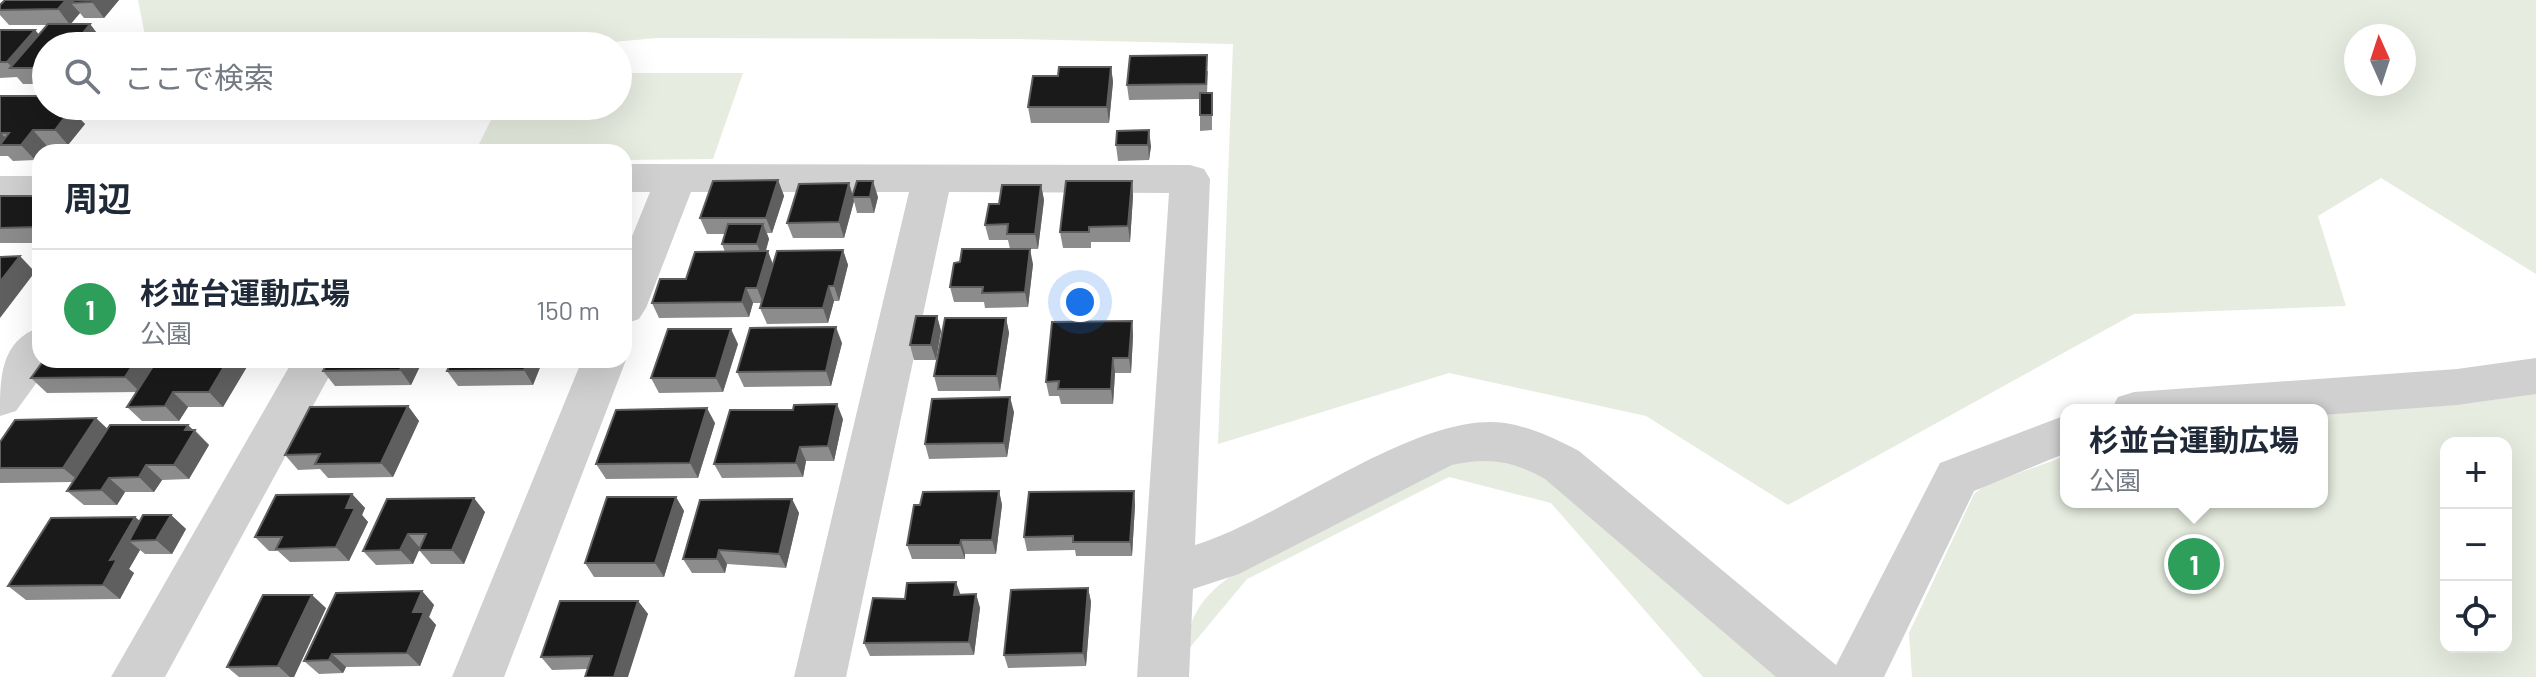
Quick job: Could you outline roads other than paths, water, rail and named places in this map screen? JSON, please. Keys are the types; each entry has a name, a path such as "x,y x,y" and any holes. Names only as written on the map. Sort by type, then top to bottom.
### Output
{"street":[{"path":"632,178 1190,179 1163,677"},
{"path":"632,288 676,178"},
{"path":"820,677 932,178"},
{"path":"0,190 32,190"},
{"path":"0,398 32,355"},
{"path":"137,677 311,368"},
{"path":"478,677 601,368"},
{"path":"2218,404 2457,387 2536,376"},
{"path":"1857,677 1957,477 1970,469 2060,436"},
{"path":"1168,575 1221,559 1442,448 1482,438 1524,444 1562,465 1815,677"}],"place":[{"name":"杉並台運動広場","path":"2194,564"}]}
